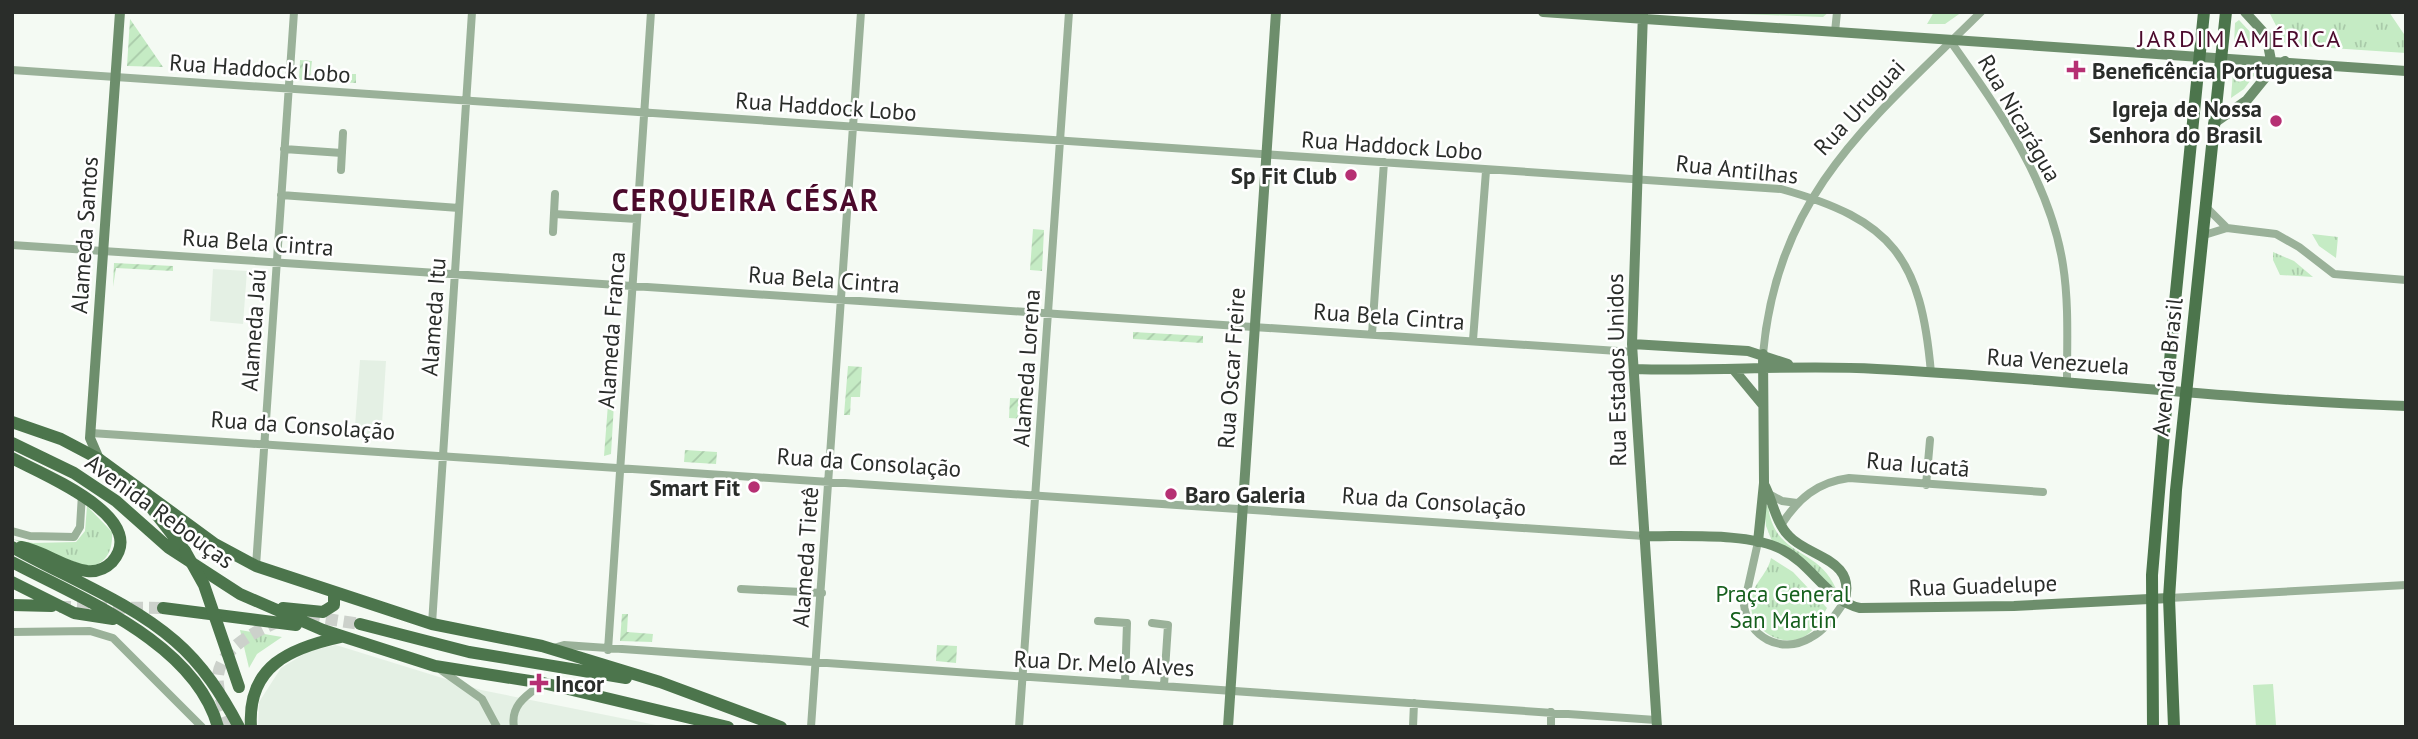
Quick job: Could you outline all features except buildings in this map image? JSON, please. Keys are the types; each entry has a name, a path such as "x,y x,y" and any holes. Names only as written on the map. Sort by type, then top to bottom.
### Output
{"main road":[{"name":"Avenida Brasil","path":"2153,727 2151,599 2197,56 2204,12"},
{"name":"Avenida Brasil","path":"2174,727 2169,598 2185,393 2226,12"},
{"path":"2181,234 2201,236"},
{"path":"12,422 61,439 99,459"},
{"name":"Avenida Rebouças","path":"12,443 74,473 116,501 169,548 259,603 323,630 435,666 543,683 728,727"},
{"path":"12,458 82,494 110,518 119,537 117,555 104,568 88,571 30,549 12,547"},
{"name":"Avenida Rebouças","path":"99,459 134,488 231,554 256,566 334,594 432,624 551,649 660,682 780,727"},
{"path":"134,488 185,551 204,585 250,727"},
{"path":"12,547 120,605 175,641 217,689 239,727"},
{"path":"12,562 119,619 164,650 204,696 218,727"},
{"path":"12,582 74,613 119,619"},
{"path":"259,603 323,612 334,605 334,594"},
{"path":"12,605 52,606"},
{"path":"163,608 290,623 310,631 323,630"},
{"name":"Avenida Rebouças","path":"359,624 469,652 660,682"},
{"path":"250,727 255,691 272,665 295,649 341,637"}],"street":[{"name":"Alameda Santos","path":"99,459 92,447 91,433 120,12"},
{"name":"Alameda Jaú","path":"256,566 294,12"},
{"name":"Alameda Itu","path":"432,624 472,12"},
{"name":"Alameda Franca","path":"608,650 651,12"},
{"name":"Alameda Tietê","path":"811,727 861,12"},
{"name":"Alameda Lorena","path":"1019,727 1069,12"},
{"name":"Rua Oscar Freire","path":"1228,727 1276,12"},
{"path":"1543,12 1643,15 1951,42 2105,48 2406,71"},
{"path":"1835,32 1837,12"},
{"name":"Rua Uruguai","path":"1763,367 1769,303 1781,263 1811,198 1870,119 1981,12"},
{"path":"2245,12 2266,35 2271,60"},
{"name":"Rua Estados Unidos","path":"1643,15 1632,348 1656,724"},
{"name":"Rua Nicarágua","path":"1951,42 1997,108 2023,153 2051,215 2063,262 2067,295 2067,382"},
{"path":"2213,124 2247,100 2269,73 2285,61"},
{"name":"Rua Haddock Lobo","path":"12,70 1486,171 1637,179"},
{"path":"341,170 343,133"},
{"path":"285,149 342,153"},
{"path":"1372,334 1384,162"},
{"path":"1473,340 1486,171"},
{"name":"Rua Antilhas","path":"1637,179 1781,189 1840,207 1866,223 1901,259 1915,284 1924,311 1931,373"},
{"path":"553,232 555,194"},
{"path":"281,195 459,208"},
{"path":"2204,206 2227,228"},
{"path":"554,214 637,219"},
{"path":"2201,236 2227,228 2283,237 2334,274 2406,280"},
{"name":"Rua Bela Cintra","path":"12,245 1049,314 1632,348"},
{"name":"Rua Venezuela","path":"1632,348 1703,346 1763,354 1790,366"},
{"name":"Rua Venezuela","path":"1633,369 1734,370 1790,366 1931,373 2185,393 2406,406"},
{"path":"1763,367 1767,488 1744,605 1745,615 1759,635 1780,644 1808,640 1831,621 1844,602 1846,589 1838,569 1819,552 1794,541 1780,524 1767,488"},
{"path":"1734,370 1763,405"},
{"name":"Rua da Consolação","path":"91,433 1644,536"},
{"path":"1926,485 1930,440"},
{"name":"Rua Iucatã","path":"1780,524 1810,491 1836,479 1863,478 2043,492"},
{"path":"1767,488 1782,501 1797,503"},
{"path":"12,531 30,536 74,537 80,527 82,494"},
{"path":"1644,536 1758,542 1792,555 1844,602"},
{"name":"Rua Guadelupe","path":"1844,602 1869,609 2014,606 2406,585"},
{"path":"741,589 822,593"},
{"path":"1098,621 1127,623 1125,683"},
{"path":"1152,623 1168,625 1164,685"},
{"path":"12,632 102,633 128,649 202,727"},
{"name":"Rua Dr. Melo Alves","path":"551,649 564,645 1023,679 1164,685 1551,712 1656,724"},
{"path":"435,666 482,699 497,727"},
{"path":"514,727 513,712 518,704 543,683"},
{"path":"1413,704 1413,727"},
{"path":"1551,712 1551,727"}],"shaded area":[{"path":"213,269 247,271 243,324 210,321"},
{"path":"360,360 386,361 381,440 354,439"},
{"path":"336,645 481,690 666,727 258,727 259,702 281,668 309,651"}],"green space":[{"path":"1686,12 1829,12 1823,17"},
{"path":"1934,12 1962,12 1945,24 1927,24"},
{"path":"2269,12 2389,12 2406,37 2406,53 2286,45"},
{"path":"130,19 163,67 127,66"},
{"path":"2239,20 2252,34 2255,48 2234,45 2235,23"},
{"path":"300,60 312,61 310,78 352,80 352,74 356,74 356,83 299,80"},
{"path":"2233,72 2256,73 2244,89 2231,98"},
{"path":"1033,229 1044,230 1042,271 1030,270"},
{"path":"2312,234 2338,237 2336,258 2319,246"},
{"path":"2273,252 2294,261 2313,277 2280,275 2273,260"},
{"path":"114,263 173,266 173,271 116,268 113,287"},
{"path":"1133,332 1203,336 1203,343 1133,339"},
{"path":"848,366 862,367 860,397 851,397 850,415 844,415"},
{"path":"1010,398 1033,399 1031,419 1009,418"},
{"path":"608,404 614,404 611,454 604,456"},
{"path":"685,450 717,452 716,464 684,462"},
{"path":"87,506 112,532 108,555 95,565 89,567 12,539 33,543 76,542 85,531"},
{"name":"Praça General San Martin","path":"1768,506 1772,523 1779,535 1819,565 1836,589 1772,541 1766,526 1764,507"},
{"name":"Praça General San Martin","path":"1771,558 1793,572 1827,608 1814,629 1799,639 1772,636 1757,624 1753,615 1753,592"},
{"path":"622,614 628,614 627,632 653,634 652,642 620,641"},
{"path":"240,630 282,637 257,654 249,668"},
{"path":"937,645 957,646 956,663 936,661"},
{"path":"2273,684 2276,725 2256,727 2253,685"}],"tunnel":[{"path":"59,607 163,608"},
{"path":"308,616 360,624"},
{"path":"230,727 218,684 218,672 222,662 238,644 259,630 280,621"}],"place":[{"name":"Beneficência Portuguesa","path":"2076,70"},
{"name":"Igreja de Nossa Senhora do Brasil","path":"2276,121"},
{"name":"Sp Fit Club","path":"1351,175"},
{"name":"Smart Fit","path":"754,487"},
{"name":"Baro Galeria","path":"1171,494"},
{"name":"Incor","path":"539,683"}],"district":[{"name":"JARDIM AMÉRICA","path":"2240,38"},
{"name":"CERQUEIRA CÉSAR","path":"746,199"}]}
